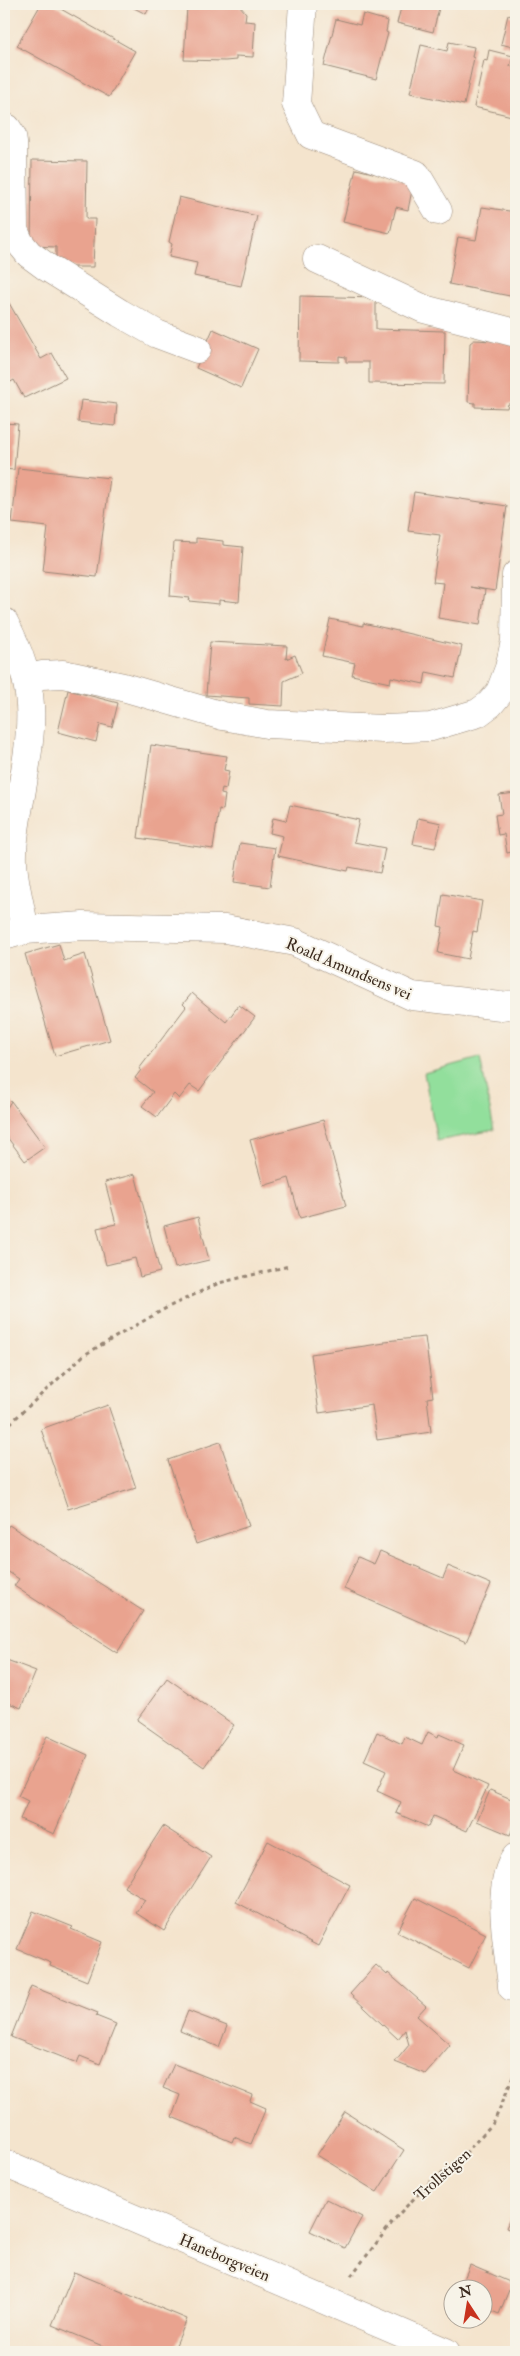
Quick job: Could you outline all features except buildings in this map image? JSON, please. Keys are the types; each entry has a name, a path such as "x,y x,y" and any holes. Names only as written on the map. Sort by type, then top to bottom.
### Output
{"street":[{"path":"302,4 296,104 311,135 416,174 438,211"},
{"path":"4,128 7,128 14,143 14,230 20,243 29,254 48,268 157,334 197,349"},
{"path":"317,259 424,309 516,333"},
{"path":"27,678 63,674 122,687 223,716 267,724 384,729 431,727 478,713 490,704 500,692 509,668 515,641 516,576"},
{"path":"4,622 27,678 31,700 30,745 17,816 13,862 15,933"},
{"name":"Roald Amundsens vei","path":"15,933 83,926 225,929 295,942 412,996 501,1006 516,1004"},
{"path":"512,1987 504,1883 510,1866 516,1857"},
{"name":"Haneborgveien","path":"4,2163 446,2352"}],"path":[{"path":"4,1429 84,1355 168,1307 219,1283 289,1266"},
{"name":"Trollstigen","path":"348,2280 398,2215 429,2182 462,2157 494,2122 512,2077 516,2057"}],"green space":[{"path":"480,1058 494,1130 437,1141 424,1073"}]}
